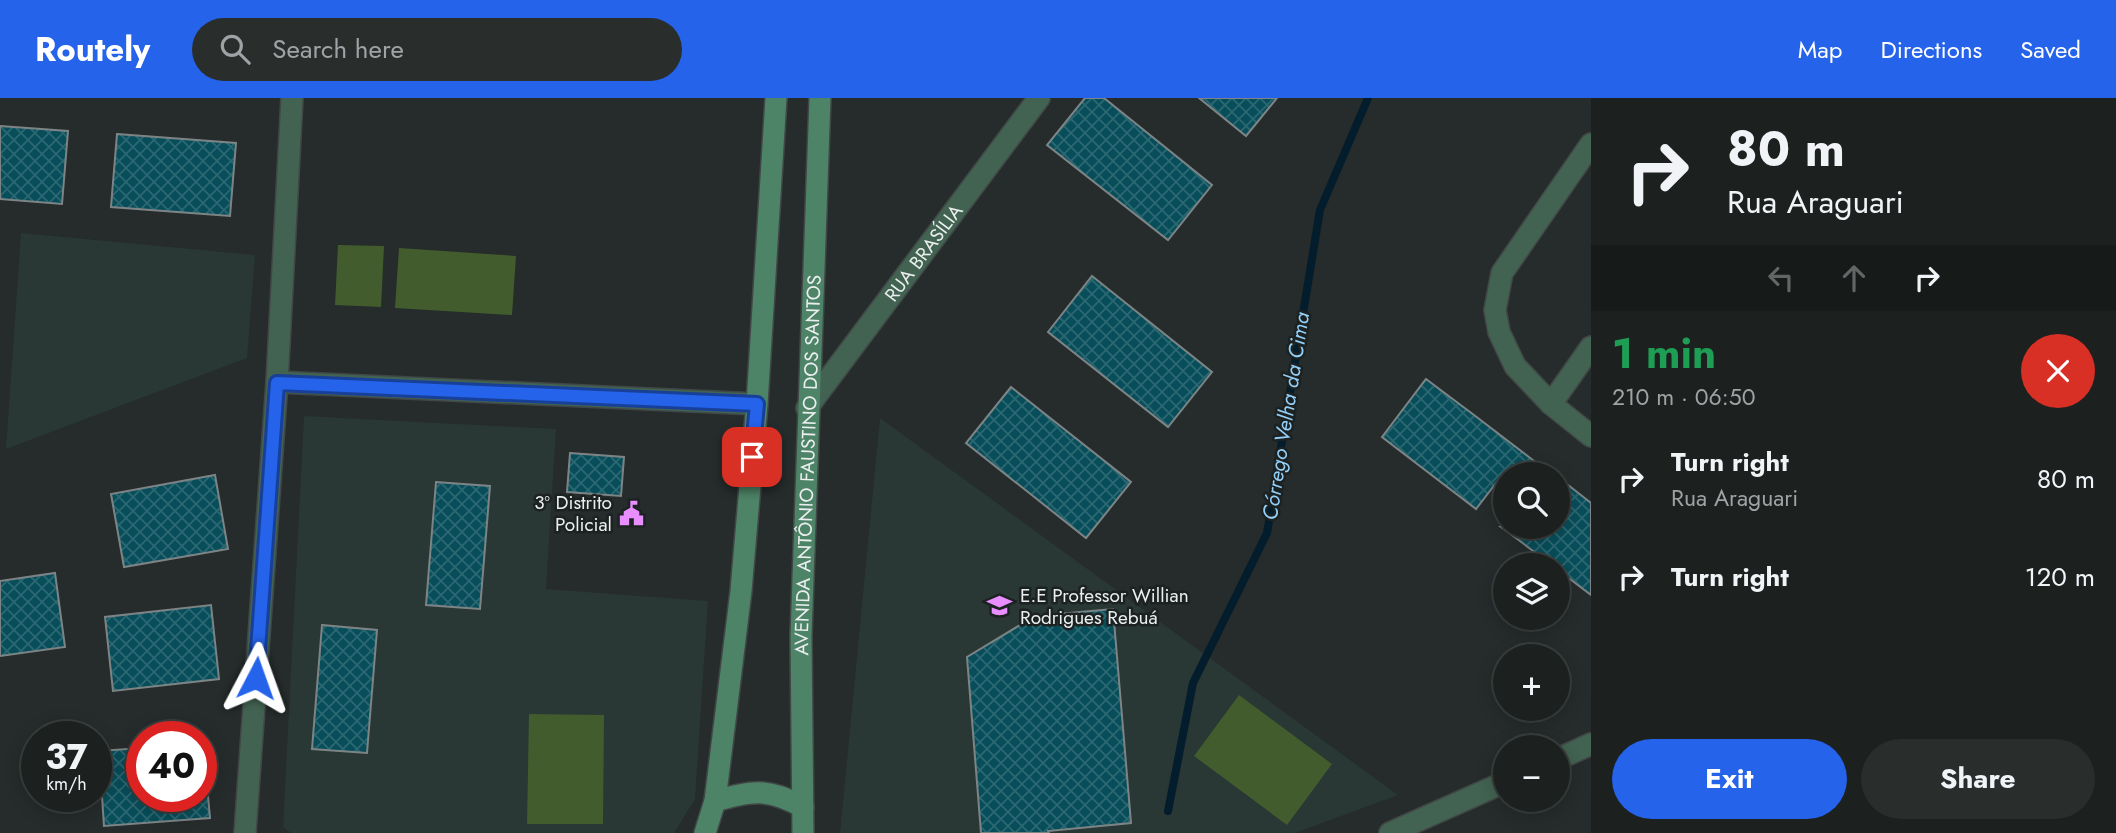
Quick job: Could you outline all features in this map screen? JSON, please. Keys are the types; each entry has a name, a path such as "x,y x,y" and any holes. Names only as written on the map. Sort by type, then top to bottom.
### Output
{"main road":[{"path":"705,833 715,801 741,591 757,404 776,98"},
{"name":"AVENIDA ANTÔNIO FAUSTINO DOS SANTOS","path":"803,833 800,636 820,98"},
{"path":"715,801 747,792 761,792 786,797 803,807"}],"street":[{"path":"245,833 277,383 292,98"},
{"name":"RUA BRASÍLIA","path":"807,408 1039,98"},
{"path":"1591,144 1502,273 1495,310 1499,332 1515,366 1550,404 1591,436"},
{"path":"1550,404 1591,347"},
{"path":"277,383 757,404"},
{"path":"1570,754 1591,744"},
{"path":"1390,833 1493,787"}],"shaded area":[{"path":"21,233 255,255 247,358 6,449"},
{"path":"304,416 556,429 546,589 708,601 695,799 674,833 291,833 283,827"},
{"name":"E.E Professor Willian Rodrigues Rebuá","path":"880,418 1398,795 1295,833 840,833"}],"green space":[{"path":"338,245 384,246 381,307 335,305"},
{"path":"399,248 516,256 512,315 395,308"},
{"path":"1239,695 1332,764 1287,825 1194,756"},
{"path":"529,714 604,715 603,824 527,824"}],"building":[{"path":"1085,98 1104,98 1212,185 1168,240 1047,145"},
{"path":"1199,98 1277,98 1246,136"},
{"path":"0,126 68,131 62,204 0,199"},
{"path":"117,134 236,143 230,216 111,207"},
{"path":"1092,276 1212,372 1168,427 1048,332"},
{"path":"1426,379 1535,462 1493,462 1493,487 1476,509 1382,437"},
{"path":"1011,387 1131,482 1086,538 966,443"},
{"path":"570,453 624,457 621,496 567,492"},
{"path":"215,475 228,549 124,567 111,494"},
{"path":"436,482 490,486 480,609 426,605"},
{"path":"1570,486 1591,503 1591,595 1570,579 1570,553 1536,553 1517,539 1570,539"},
{"path":"55,573 65,647 0,656 0,581"},
{"path":"211,605 219,679 113,691 105,617"},
{"path":"1113,609 1131,823 1048,831 1049,833 981,833 967,657 1035,616"},
{"path":"322,625 377,630 367,753 312,749"},
{"path":"126,749 126,812 209,812 210,818 104,826 103,812 112,812 112,750"}],"waterway":[{"name":"Córrego Velha da Cima","path":"1168,811 1193,683 1267,533 1320,210 1368,98"}],"place":[{"name":"3º Distrito Policial","path":"632,513"},
{"name":"E.E Professor Willian Rodrigues Rebuá","path":"1000,606"}],"route":[{"path":"256,678 277,383 757,404 752,457"}]}
